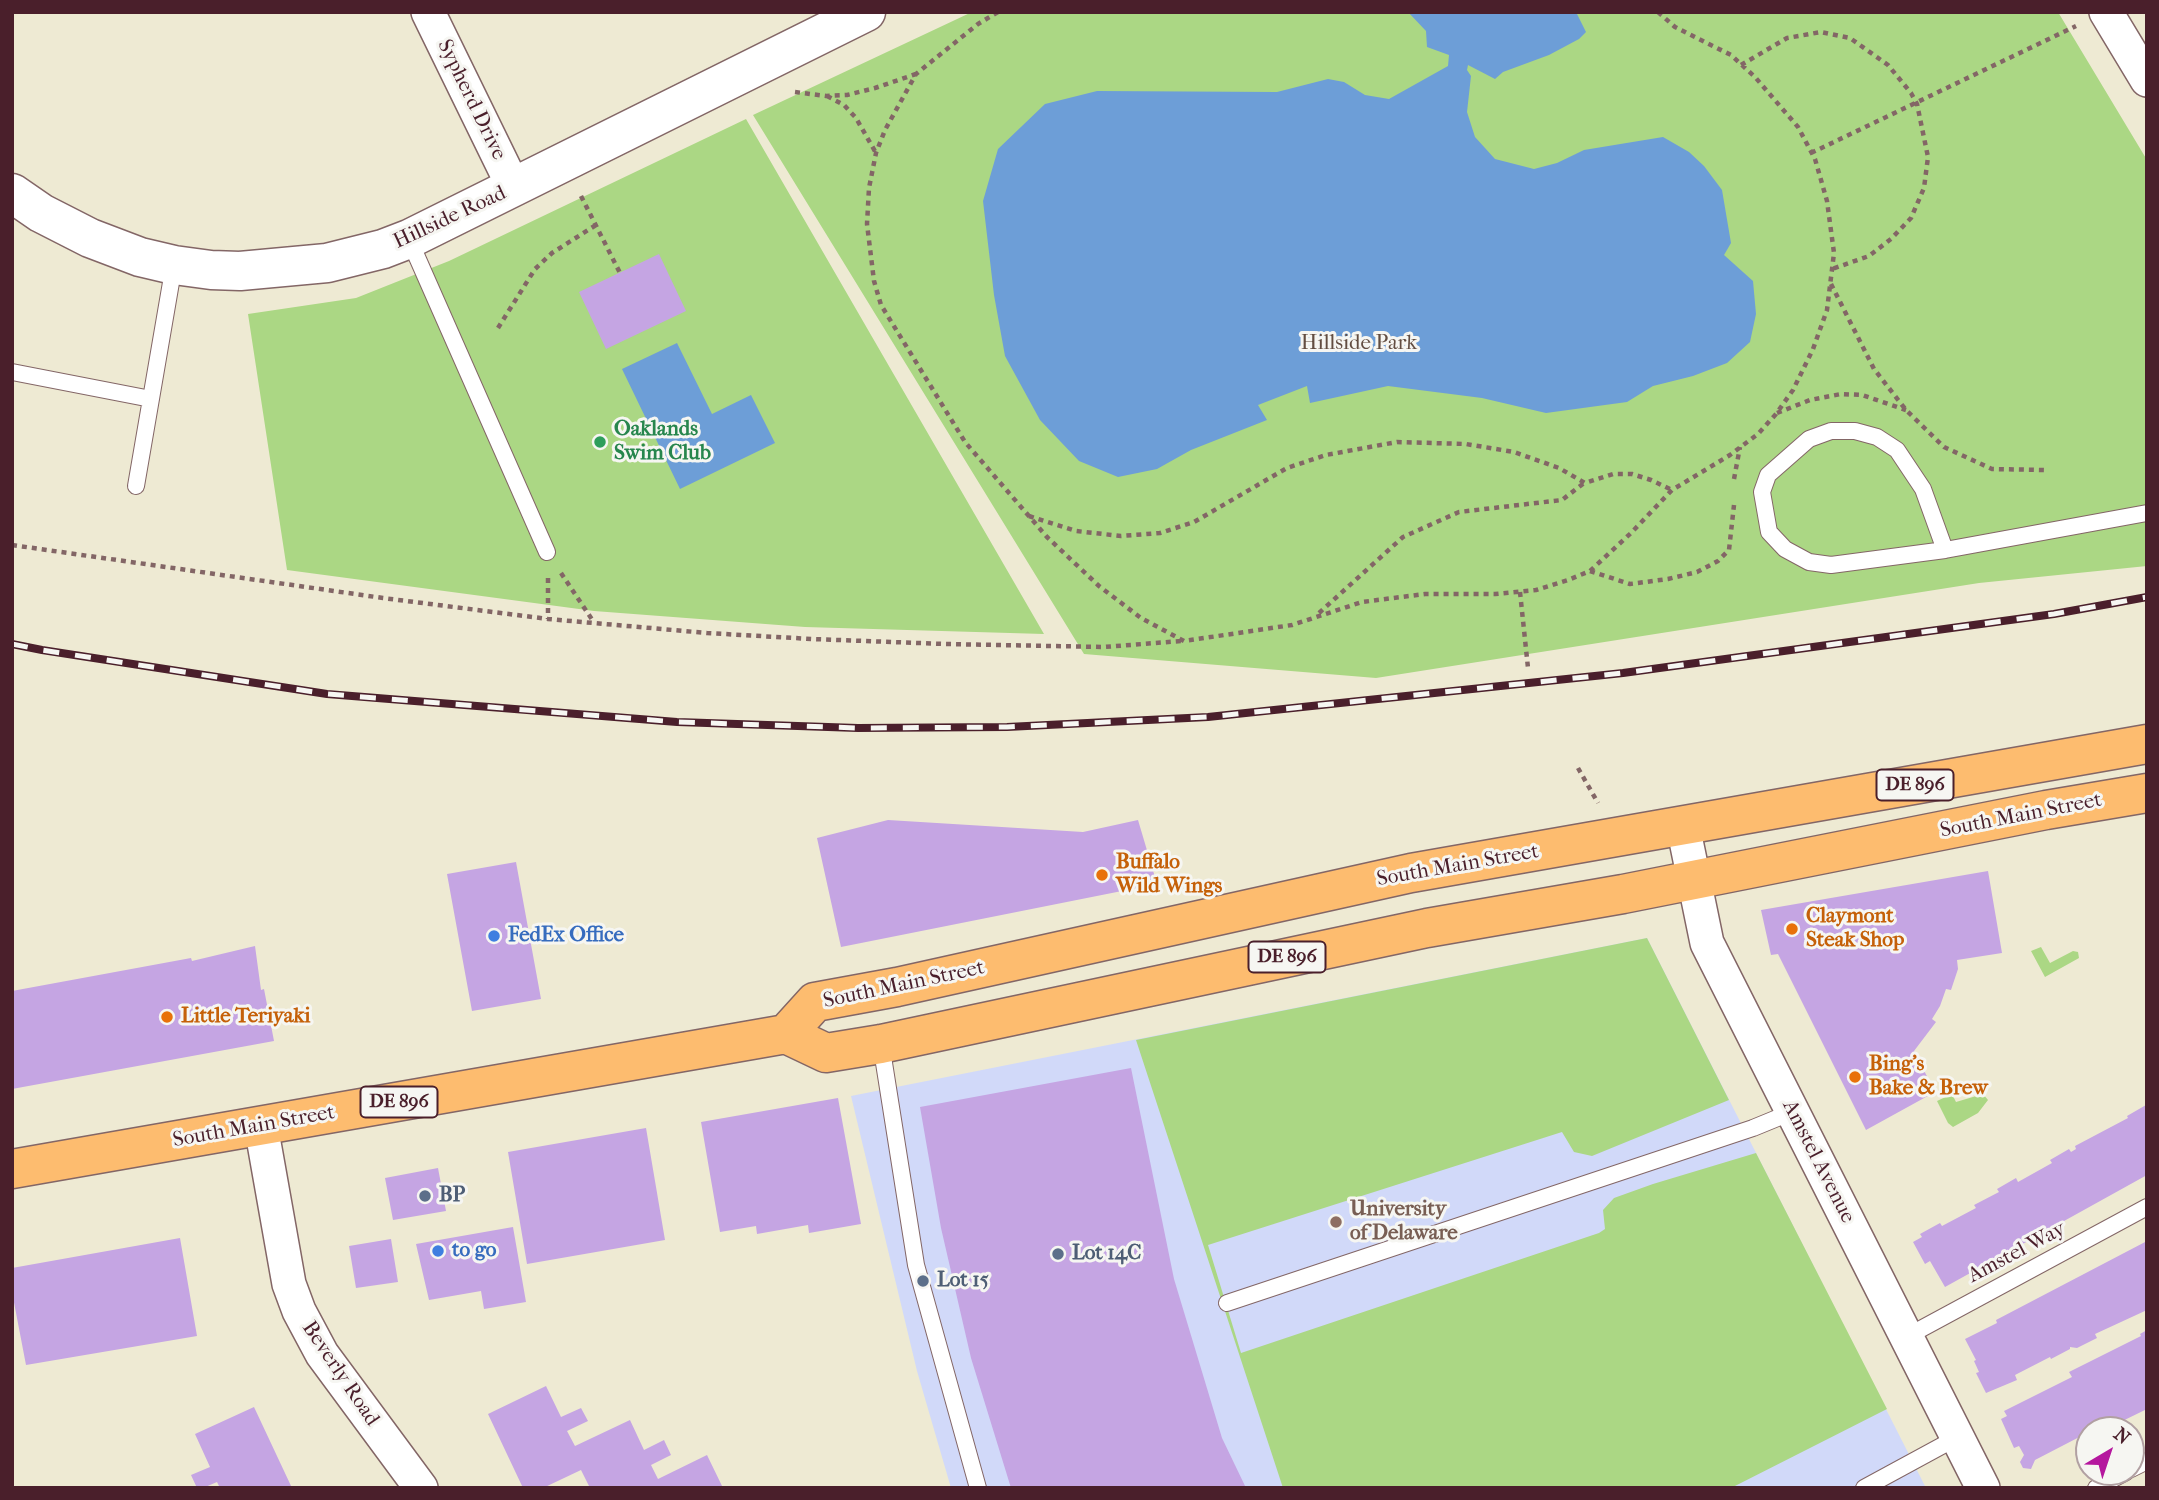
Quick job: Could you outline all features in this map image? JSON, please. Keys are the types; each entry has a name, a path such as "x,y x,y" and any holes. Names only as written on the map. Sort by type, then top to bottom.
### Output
{"main road":[{"name":"South Main Street","path":"786,1034 815,1002 910,984 1411,873 2147,744"},
{"name":"South Main Street","path":"12,1169 786,1034 826,1053 881,1044 1359,941 2147,793"}],"street":[{"name":"Sypherd Drive","path":"428,12 514,188"},
{"name":"Hillside Road","path":"12,193 41,213 90,238 140,257 174,265 230,271 308,266 362,256 409,239 866,12"},
{"path":"2106,12 2147,80"},
{"name":"Amstel Avenue","path":"1683,826 1707,943 1983,1488"},
{"name":"Beverly Road","path":"261,1126 289,1284 299,1311 322,1354 421,1488"}],"lane":[{"path":"409,239 547,552"},
{"path":"136,486 174,265"},
{"path":"12,372 151,399"},
{"path":"1945,550 1923,489 1911,468 1897,450 1877,437 1855,430 1831,431 1809,439 1768,475 1762,492 1769,531 1785,549 1808,562 1831,565 1945,550 2147,513"},
{"path":"881,1044 916,1265 978,1488"},
{"path":"1227,1303 1753,1128 1793,1112"},
{"name":"Amstel Way","path":"1906,1337 2147,1207"},
{"path":"1864,1488 1958,1437"}],"path":[{"path":"998,12 978,24 916,74 903,95 876,153 869,188 867,224 874,281 881,305 965,442 1028,516 1099,586 1141,618 1184,641"},
{"path":"12,545 548,619 812,639 932,644 1104,647 1184,641 1292,625 1362,602 1425,594 1495,594 1536,590 1590,571 1672,490 1758,434 1793,390 1828,310 1834,253 1827,201 1811,153 1798,127 1778,101 1731,55 1675,27 1658,12"},
{"path":"1811,153 2075,27"},
{"path":"1741,65 1787,38 1821,32 1850,38 1888,65 1917,104 1928,157 1924,188 1910,218 1891,239 1869,256 1832,269"},
{"path":"784,92 847,95 916,74"},
{"path":"826,96 844,105 856,118 876,153"},
{"path":"577,189 620,273"},
{"path":"498,328 535,269 551,253 596,225"},
{"path":"1830,284 1874,369 1906,410 1944,447 1992,469 2044,470"},
{"path":"1028,516 1076,531 1121,536 1160,533 1194,522 1287,468 1326,455 1397,442 1466,443 1514,452 1559,468 1585,482"},
{"path":"1734,484 1740,447"},
{"path":"1316,616 1403,537 1459,512 1562,500 1585,482 1613,474 1632,474 1672,490"},
{"path":"1590,571 1630,584 1697,572 1718,561 1729,550 1734,498"},
{"path":"547,552 548,619"},
{"path":"547,552 594,622"},
{"path":"1520,592 1528,668"},
{"path":"1578,768 1603,811"}],"shaded area":[{"name":"University of Delaware","path":"1647,938 1926,1488 951,1488 917,1371 851,1096"}],"green space":[{"name":"Hillside Park","path":"972,12 2058,12 2147,160 2147,566 1979,583 1376,678 1084,654 753,115"},
{"name":"Oaklands Swim Club","path":"746,119 1044,634 805,627 594,611 287,570 248,314 356,298 449,261"},
{"path":"1647,938 1729,1100 1592,1156 1574,1152 1562,1132 1208,1245 1241,1353 1599,1233 1605,1229 1603,1210 1614,1198 1756,1153 1887,1409 1731,1488 1283,1488 1136,1040"},
{"path":"2041,947 2050,963 2073,951 2078,952 2079,958 2045,977 2031,951"},
{"path":"1952,1094 1956,1102 1983,1094 1988,1100 1978,1113 1953,1127 1948,1123 1937,1101"}],"water":[{"path":"1408,12 1577,14 1586,32 1579,39 1549,55 1503,72 1495,79 1468,65 1467,70 1471,76 1467,112 1475,137 1495,159 1534,169 1557,163 1584,150 1663,137 1689,152 1704,166 1722,190 1731,243 1724,255 1753,281 1756,314 1750,342 1727,363 1693,376 1653,386 1627,402 1546,413 1482,398 1388,386 1310,403 1307,386 1258,405 1267,420 1191,450 1157,469 1118,477 1079,461 1040,420 1005,356 994,295 983,201 998,149 1045,104 1097,91 1277,92 1328,79 1344,82 1365,95 1389,99 1448,66 1449,55 1427,47 1426,31"},
{"path":"677,343 712,414 751,395 775,443 680,489 622,369"}],"building":[{"path":"659,254 686,311 606,349 579,292"},
{"path":"888,820 1083,832 1138,820 1157,884 841,947 817,838"},
{"name":"FedEx Office","path":"516,862 541,999 472,1011 447,874"},
{"path":"1988,871 2002,953 1957,960 1958,969 1951,990 1946,989 1932,1019 1936,1022 1914,1051 1935,1092 1866,1130 1778,954 1771,955 1761,910"},
{"path":"255,946 261,990 264,989 274,1041 12,1089 12,991 191,958 192,961"},
{"name":"Lot 14C","path":"1131,1068 1174,1279 1222,1438 1246,1488 1011,1488 971,1358 941,1228 920,1107"},
{"path":"838,1098 861,1224 809,1233 808,1225 757,1234 756,1226 720,1232 701,1122"},
{"path":"2146,1105 2147,1175 1945,1287 1930,1261 1925,1264 1913,1242 1922,1237 1920,1234 1976,1208 1974,1205 1999,1192 1997,1189 2016,1178 2018,1182 2052,1163 2050,1160 2069,1149 2071,1152 2076,1149 2075,1146 2128,1118 2127,1116"},
{"path":"646,1128 665,1240 527,1264 508,1152"},
{"path":"438,1168 446,1211 393,1220 385,1178"},
{"path":"513,1227 526,1302 484,1309 481,1291 429,1300 416,1244"},
{"path":"180,1238 197,1336 26,1365 12,1292 12,1268"},
{"path":"391,1239 398,1282 356,1288 349,1246"},
{"path":"2147,1241 2147,1310 2095,1334 2097,1338 2077,1348 2070,1347 2015,1375 2017,1380 1986,1393 1976,1373 1979,1372 1974,1361 1976,1360 1965,1339"},
{"path":"2147,1330 2147,1409 2133,1416 2075,1416 2075,1439 2035,1460 2031,1469 2023,1468 2020,1462 2024,1455 2019,1446 2014,1448 2001,1419 2007,1416 2004,1411 2072,1377 2069,1372 2141,1336 2140,1334"},
{"path":"546,1386 561,1417 581,1408 588,1421 567,1431 575,1446 630,1420 644,1450 664,1440 671,1455 651,1465 658,1479 707,1455 723,1488 590,1488 581,1470 543,1488 523,1488 488,1414"},
{"path":"254,1407 292,1488 220,1488 217,1482 197,1488 191,1475 210,1467 195,1434"}],"railway":[{"path":"12,644 327,694 677,722 858,728 1007,727 1208,717 1623,673 2054,614 2147,597"}],"place":[{"name":"Oaklands Swim Club","path":"600,442"},
{"name":"Buffalo Wild Wings","path":"1102,875"},
{"name":"Claymont Steak Shop","path":"1792,929"},
{"name":"FedEx Office","path":"494,936"},
{"name":"Little Teriyaki","path":"167,1017"},
{"name":"Bing's Bake & Brew","path":"1855,1077"},
{"name":"BP","path":"425,1196"},
{"name":"University of Delaware","path":"1336,1222"},
{"name":"to go","path":"438,1251"},
{"name":"Lot 14C","path":"1058,1254"},
{"name":"Lot 15","path":"923,1281"}]}
